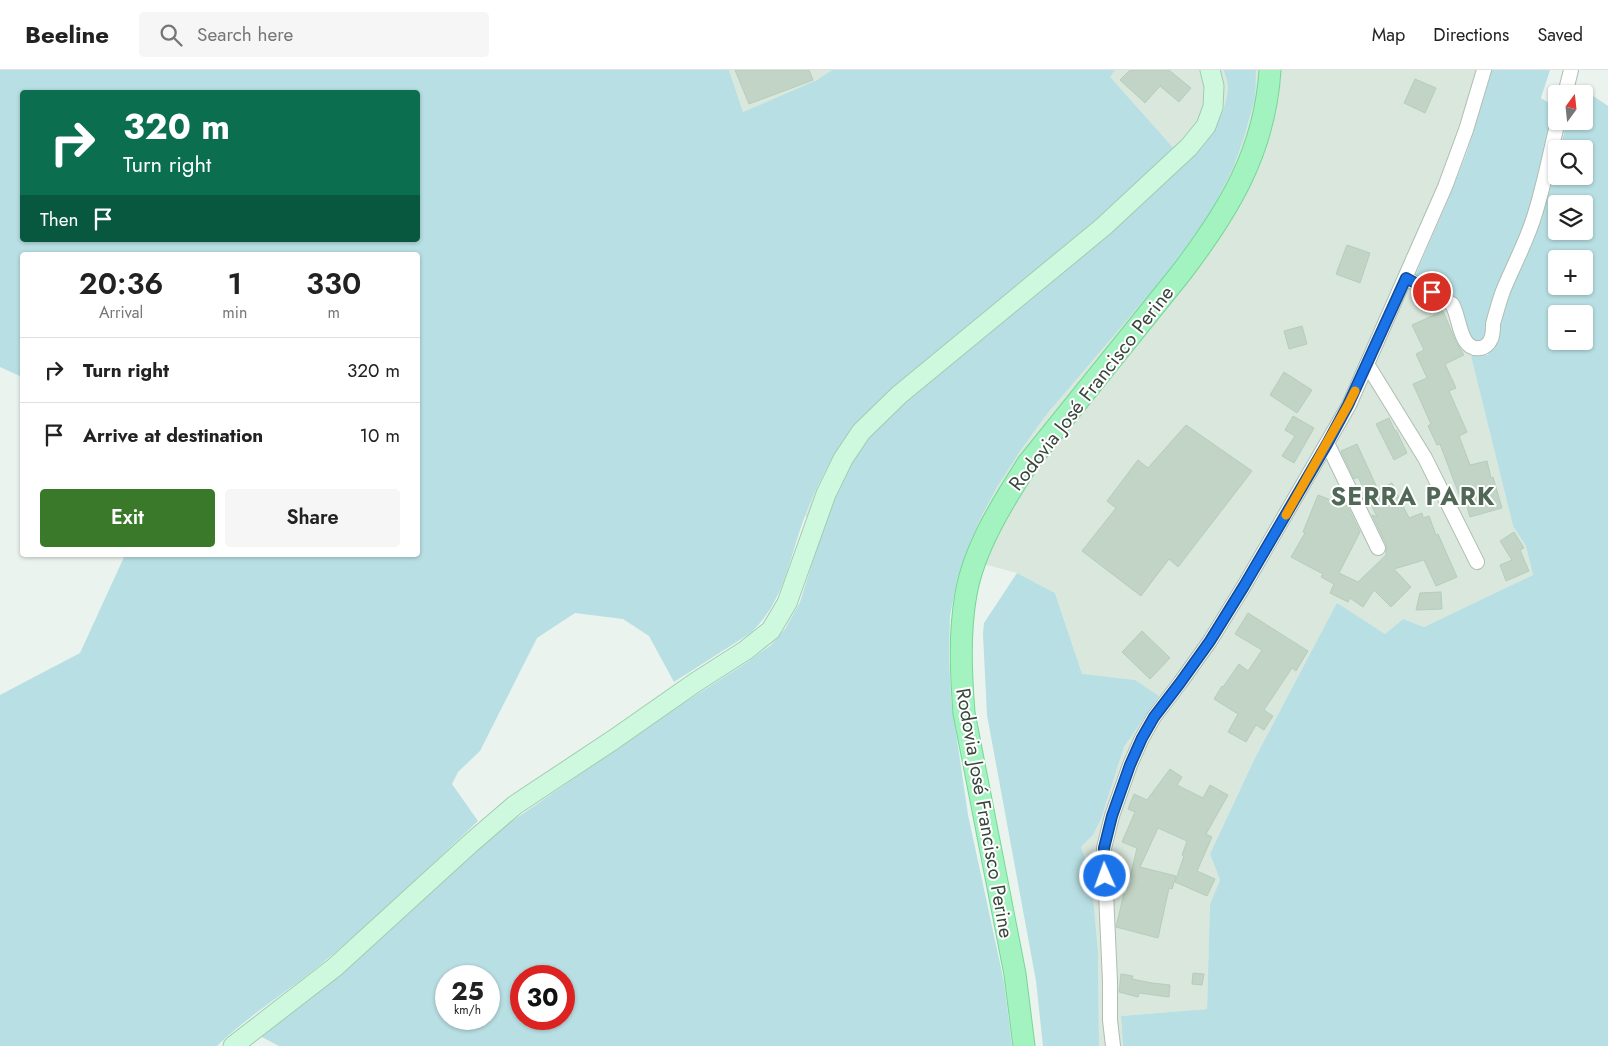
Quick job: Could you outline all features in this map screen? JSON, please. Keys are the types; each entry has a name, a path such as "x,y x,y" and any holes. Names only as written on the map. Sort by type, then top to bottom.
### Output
{"main road":[{"path":"233,1046 335,966 472,842 516,805 746,650 771,630 787,603 826,494 843,460 861,432 899,394 1103,227 1189,147 1206,126 1213,107 1214,86 1210,70"},
{"name":"Rodovia José Francisco Perine","path":"1024,1046 1015,974 964,713 961,678 966,594 975,563 989,530 1007,495 1028,463 1182,273 1205,241 1238,187 1262,126 1270,70"}],"street":[{"path":"1113,1046 1110,1020 1110,973 1104,848 1112,816 1130,765 1154,717 1210,641 1244,586 1348,405 1445,187 1466,130 1484,70"},
{"path":"1567,85 1571,70"},
{"path":"1406,278 1452,304 1461,334 1468,345 1473,348 1486,346 1491,340 1503,292 1534,217 1556,130"},
{"path":"1367,364 1425,458 1477,562"},
{"path":"1327,444 1378,548"}],"shaded area":[{"path":"0,70 729,70 743,112 817,80 832,70 1115,70 1110,77 1176,151 1088,230 882,400 857,423 827,467 815,491 784,579 771,608 749,634 674,682 649,636 623,619 575,613 537,638 480,751 458,772 452,784 478,821 357,934 315,969 240,1025 217,1046 0,1046 0,695 80,653 124,557 420,557 420,252 20,252 20,376 0,367"},
{"path":"729,70 832,70 817,80 743,112"},
{"path":"1115,70 1483,70 1404,282 1447,306 1464,346 1471,356 1513,526 1526,546 1533,575 1424,627 1403,619 1385,634 1337,604 1254,760 1210,854 1220,880 1210,904 1207,1009 1121,1016 1123,1046 1099,1046 1098,952 1091,874 1081,847 1093,835 1101,819 1124,747 1159,696 1135,680 1082,675 1055,593 1017,573 805,516 823,475 842,442 858,422 1176,151 1109,77"},
{"path":"1224,70 1256,70 1255,98 1244,137 1233,168 1211,212 1167,273 1046,415 1020,451 982,515 957,580 950,616 949,658 951,698 968,815 1004,982 1012,1046 279,1046 260,1036 495,833 771,645 785,629 800,602 830,507 842,479 868,437 905,400 1037,294 1207,141 1224,108 1228,93 1228,82"},
{"path":"1492,70 1550,70 1541,98 1548,102 1548,130 1550,130 1528,216 1487,335 1479,343 1471,341 1461,312 1414,278 1467,152"},
{"path":"1593,96 1608,106 1608,1046 1123,1046 1121,1016 1207,1009 1210,904 1220,880 1210,854 1254,760 1337,603 1385,634 1403,619 1424,627 1533,575 1526,546 1513,526 1471,356 1488,355 1495,343 1509,292 1540,219 1549,185 1593,185 1593,140 1562,140 1565,130 1593,130"},
{"path":"1017,573 1055,593 1082,674 1135,680 1159,696 1124,747 1101,819 1093,835 1081,847 1091,874 1098,952 1099,1046 1043,1046 1036,981 987,715 984,623"}],"building":[{"path":"735,70 809,70 813,80 749,104"},
{"path":"1130,70 1169,70 1191,88 1179,102 1160,86 1145,103 1120,80"},
{"path":"1415,79 1436,88 1425,113 1404,103"},
{"path":"1347,245 1370,253 1360,283 1336,274"},
{"path":"1443,311 1456,342 1464,355 1445,364 1456,388 1449,391 1467,432 1459,436 1470,465 1487,461 1502,508 1470,517 1464,496 1460,497 1440,444 1437,445 1428,426 1431,424 1413,384 1427,378 1416,354 1424,350 1412,325"},
{"path":"1302,326 1307,344 1289,349 1284,331"},
{"path":"1284,372 1312,390 1297,413 1270,395"},
{"path":"1293,416 1314,428 1294,463 1282,456 1295,436 1285,430"},
{"path":"1389,418 1407,453 1394,460 1376,424"},
{"path":"1186,425 1252,471 1178,567 1169,559 1141,596 1082,551 1116,508 1107,501 1138,460 1148,468"},
{"path":"1357,444 1378,490 1392,483 1409,518 1422,513 1423,518 1429,516 1436,535 1438,534 1457,577 1436,586 1424,560 1394,569 1411,587 1391,607 1374,590 1363,607 1350,598 1348,602 1330,593 1334,584 1321,577 1323,574 1291,557 1305,533 1303,532 1318,495 1347,505 1360,532 1339,573 1358,582 1386,555 1386,544 1372,515 1377,517 1358,477 1354,479 1341,451"},
{"path":"1514,532 1524,548 1520,550 1529,571 1506,581 1500,565 1512,560 1500,541"},
{"path":"1441,592 1442,609 1416,610 1420,593"},
{"path":"1248,613 1308,651 1296,671 1292,668 1264,710 1273,716 1264,730 1256,725 1246,742 1228,732 1238,714 1214,699 1239,664 1248,671 1262,650 1235,634"},
{"path":"1142,631 1170,658 1150,679 1122,652"},
{"path":"1170,769 1182,777 1177,785 1203,798 1210,785 1228,795 1206,834 1212,837 1197,871 1215,879 1207,896 1175,882 1187,841 1158,828 1140,867 1176,876 1172,889 1169,888 1158,938 1116,927 1137,848 1122,842 1135,812 1128,809 1134,794 1147,800"},
{"path":"1193,973 1204,974 1202,985 1192,984"},
{"path":"1121,974 1133,976 1132,979 1170,985 1169,997 1139,993 1138,997 1119,992"}],"slow traffic":[{"path":"1286,515 1355,391"}],"district":[{"name":"SERRA PARK","path":"1413,496"}],"route":[{"path":"1105,876 1104,848 1112,816 1130,765 1142,738 1154,717 1210,641 1327,444 1348,405 1406,278 1432,292"}]}
